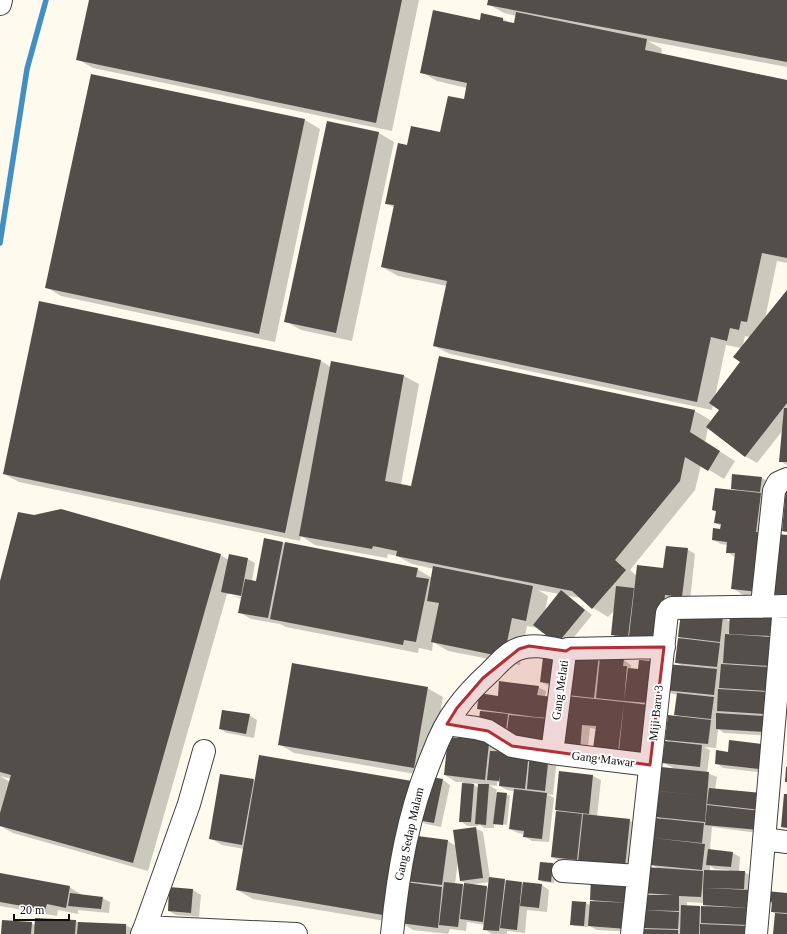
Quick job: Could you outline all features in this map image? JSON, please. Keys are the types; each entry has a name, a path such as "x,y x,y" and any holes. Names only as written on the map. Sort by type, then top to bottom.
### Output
{"street":[{"path":"0,4 1,0"},
{"path":"762,605 774,491 778,483 787,479"},
{"name":"Miji Baru 3","path":"632,934 667,613 672,608 762,605 785,606"},
{"path":"756,934 785,606"},
{"name":"Gang Sedap Malam","path":"392,934 399,876 411,816 422,779 439,739 456,708 483,678 514,651 529,646 566,651"},
{"name":"Gang Melati","path":"554,753 566,651 570,648 664,647"},
{"name":"Gang Mawar","path":"447,724 476,728 488,732 512,746 554,753 650,765"},
{"path":"204,751 189,804 144,931 296,934"},
{"path":"764,839 787,842"},
{"path":"563,871 638,876"}],"highlighted area":[{"path":"529,646 566,651 571,648 664,647 650,765 512,746 488,731 447,724 457,708 483,678 519,649"}],"building":[{"path":"89,0 402,0 376,123 76,60"},
{"path":"488,0 787,0 787,62 487,5"},
{"path":"433,10 480,20 481,13 503,18 503,21 514,23 516,12 647,39 645,50 787,80 787,258 762,253 747,322 741,321 739,330 730,328 727,341 711,337 697,402 433,346 447,281 381,267 394,205 385,204 398,143 407,145 411,126 440,132 448,96 464,99 467,83 420,73"},
{"path":"91,74 305,119 259,334 45,288"},
{"path":"327,121 379,132 336,333 284,322"},
{"path":"787,290 787,403 745,457 706,427 719,410 709,403 740,362 733,357"},
{"path":"39,301 321,360 285,533 3,474"},
{"path":"439,356 695,410 690,432 720,451 708,471 685,457 680,481 615,560 626,570 592,609 572,591 396,556 397,551 373,546 372,549 299,536 331,361 404,375 385,481 411,486"},
{"path":"784,408 787,408 787,462 779,462"},
{"path":"732,474 762,477 760,492 731,489"},
{"path":"715,488 761,493 756,532 766,533 759,592 731,589 735,553 726,553 727,542 712,540 713,528 720,529 721,524 714,523 716,511 712,510"},
{"path":"787,489 787,532 782,531"},
{"path":"61,509 221,554 133,863 0,826 0,813 11,775 0,772 0,581 18,512 34,515"},
{"path":"777,534 787,535 787,595 771,594"},
{"path":"264,538 283,542 268,618 238,613 245,579 256,581"},
{"path":"285,542 418,568 416,577 429,579 416,642 404,640 403,645 270,619"},
{"path":"666,546 688,548 682,597 665,595 660,640 629,636 637,565 663,568"},
{"path":"229,554 248,558 241,596 221,592"},
{"path":"433,566 533,586 526,621 512,618 504,657 431,642 439,603 427,601"},
{"path":"616,586 634,588 628,637 611,635"},
{"path":"561,590 585,610 557,644 533,625"},
{"path":"730,609 776,613 775,628 770,627 770,636 729,634"},
{"path":"681,612 723,616 720,642 678,637"},
{"path":"725,634 771,637 769,666 723,663"},
{"path":"678,638 720,643 717,667 675,663"},
{"path":"544,649 559,651 559,685 540,682"},
{"path":"571,652 599,655 594,698 567,695"},
{"path":"600,657 624,659 623,666 627,666 624,701 596,698"},
{"path":"639,660 653,661 649,703 624,701 628,668 638,669"},
{"path":"292,663 428,687 414,768 278,745"},
{"path":"667,664 717,669 714,695 664,690"},
{"path":"721,664 769,667 767,691 719,688"},
{"path":"499,681 539,686 537,695 552,697 549,718 477,709 479,693 498,696"},
{"path":"718,689 767,692 766,714 717,711"},
{"path":"677,693 714,697 711,719 674,715"},
{"path":"566,696 624,702 618,752 593,749 596,726 582,725 580,751 561,749"},
{"path":"624,702 649,705 643,754 619,751"},
{"path":"222,710 250,714 246,734 219,729"},
{"path":"480,711 508,714 506,730 478,727"},
{"path":"716,713 765,716 764,732 716,729"},
{"path":"509,715 550,719 546,745 506,740"},
{"path":"668,715 711,720 708,744 665,740"},
{"path":"459,733 490,734 485,780 444,775 448,737 458,738"},
{"path":"729,740 762,744 759,769 715,764 716,750 728,752"},
{"path":"665,741 702,745 700,767 662,763"},
{"path":"490,751 529,752 525,789 499,786 500,776 499,781 487,780"},
{"path":"530,752 549,754 545,791 527,789"},
{"path":"259,755 412,781 389,916 236,890"},
{"path":"661,767 709,772 707,796 659,791"},
{"path":"786,767 787,782 785,782"},
{"path":"559,771 593,775 589,814 555,810"},
{"path":"220,774 254,779 242,845 209,839"},
{"path":"426,776 443,779 434,823 417,820"},
{"path":"462,783 474,784 471,822 459,822"},
{"path":"478,784 489,784 486,825 475,824"},
{"path":"709,788 762,793 761,810 707,804"},
{"path":"514,789 547,793 542,839 523,837 524,831 509,829"},
{"path":"658,791 707,796 705,822 655,817"},
{"path":"497,792 507,793 503,825 493,824"},
{"path":"784,794 787,794 787,828 781,827"},
{"path":"707,805 761,811 759,830 705,825"},
{"path":"556,811 582,814 577,860 551,857"},
{"path":"583,814 630,819 625,867 578,862"},
{"path":"655,818 704,823 702,843 653,838"},
{"path":"476,827 483,878 460,881 453,830"},
{"path":"410,835 448,840 442,885 405,881"},
{"path":"653,838 705,844 702,870 650,865"},
{"path":"708,849 733,852 731,867 706,865"},
{"path":"540,862 553,863 551,882 538,880"},
{"path":"645,867 703,871 701,897 679,896 679,911 643,910 644,895 674,895 642,893"},
{"path":"704,870 745,871 744,889 703,888"},
{"path":"0,873 70,886 66,908 47,904 45,910 0,902"},
{"path":"489,877 505,879 499,931 483,930"},
{"path":"591,877 630,879 629,903 590,900"},
{"path":"506,880 522,882 517,930 500,928"},
{"path":"405,882 442,887 438,928 400,923"},
{"path":"444,882 463,884 458,927 439,925"},
{"path":"523,882 542,884 539,908 520,906"},
{"path":"464,883 487,886 483,922 460,919"},
{"path":"169,887 193,889 191,913 168,911"},
{"path":"703,888 750,890 749,908 703,905"},
{"path":"766,891 787,893 787,913 771,912 772,902 765,901"},
{"path":"70,893 103,897 101,909 68,906"},
{"path":"572,901 586,902 584,926 570,925"},
{"path":"590,901 629,903 627,929 588,926"},
{"path":"681,905 700,906 699,934 680,934"},
{"path":"701,906 748,908 748,925 701,923"},
{"path":"643,910 679,912 678,929 642,928"},
{"path":"775,913 787,914 787,934 773,934"},
{"path":"35,918 76,920 75,934 34,934"},
{"path":"2,920 32,922 31,934 1,934"},
{"path":"78,922 126,924 126,934 77,934"},
{"path":"700,924 748,926 747,934 700,934"},
{"path":"642,929 678,930 678,934 642,934"}],"waterway":[{"path":"0,243 27,69 46,0"}]}
